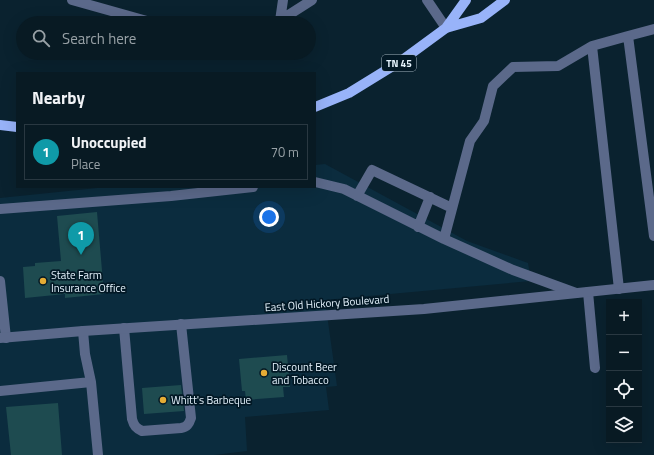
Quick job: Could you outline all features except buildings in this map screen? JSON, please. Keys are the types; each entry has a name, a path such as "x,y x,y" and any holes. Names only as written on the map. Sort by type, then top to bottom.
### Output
{"main road":[{"name":"TN 45","path":"316,107 349,93 401,61 446,28 466,0"},
{"name":"TN 45","path":"446,28 481,18 505,0"},
{"path":"0,125 16,127"}],"street":[{"path":"72,0 129,16"},
{"path":"279,16 283,0"},
{"path":"287,16 312,0"},
{"path":"427,0 446,28"},
{"path":"444,239 470,141 484,121 493,86 513,67 558,66 592,46 654,30"},
{"path":"628,36 654,236"},
{"path":"592,46 619,289"},
{"path":"357,196 372,170 452,208"},
{"path":"316,182 344,189 418,227 513,270 576,293"},
{"path":"0,209 171,196 244,188"},
{"path":"418,227 430,198"},
{"path":"0,281 3,338"},
{"name":"East Old Hickory Boulevard","path":"3,338 83,330 424,309 654,285"},
{"path":"588,292 595,368"},
{"path":"124,328 132,419 137,428 142,431 186,427 191,418 181,324"},
{"path":"83,330 85,354 92,382 98,455"},
{"path":"0,391 92,382"}],"shaded area":[{"path":"325,164 467,241 528,263 531,281 325,300 337,386 326,387 329,410 245,417 247,451 214,455 0,455 0,198 97,188 316,188 316,165"}],"place":[{"name":"Unoccupied","path":"81,255"},
{"name":"State Farm Insurance Office","path":"43,281"},
{"name":"Discount Beer and Tobacco","path":"264,373"},
{"name":"Whitt's Barbeque","path":"163,400"}]}
